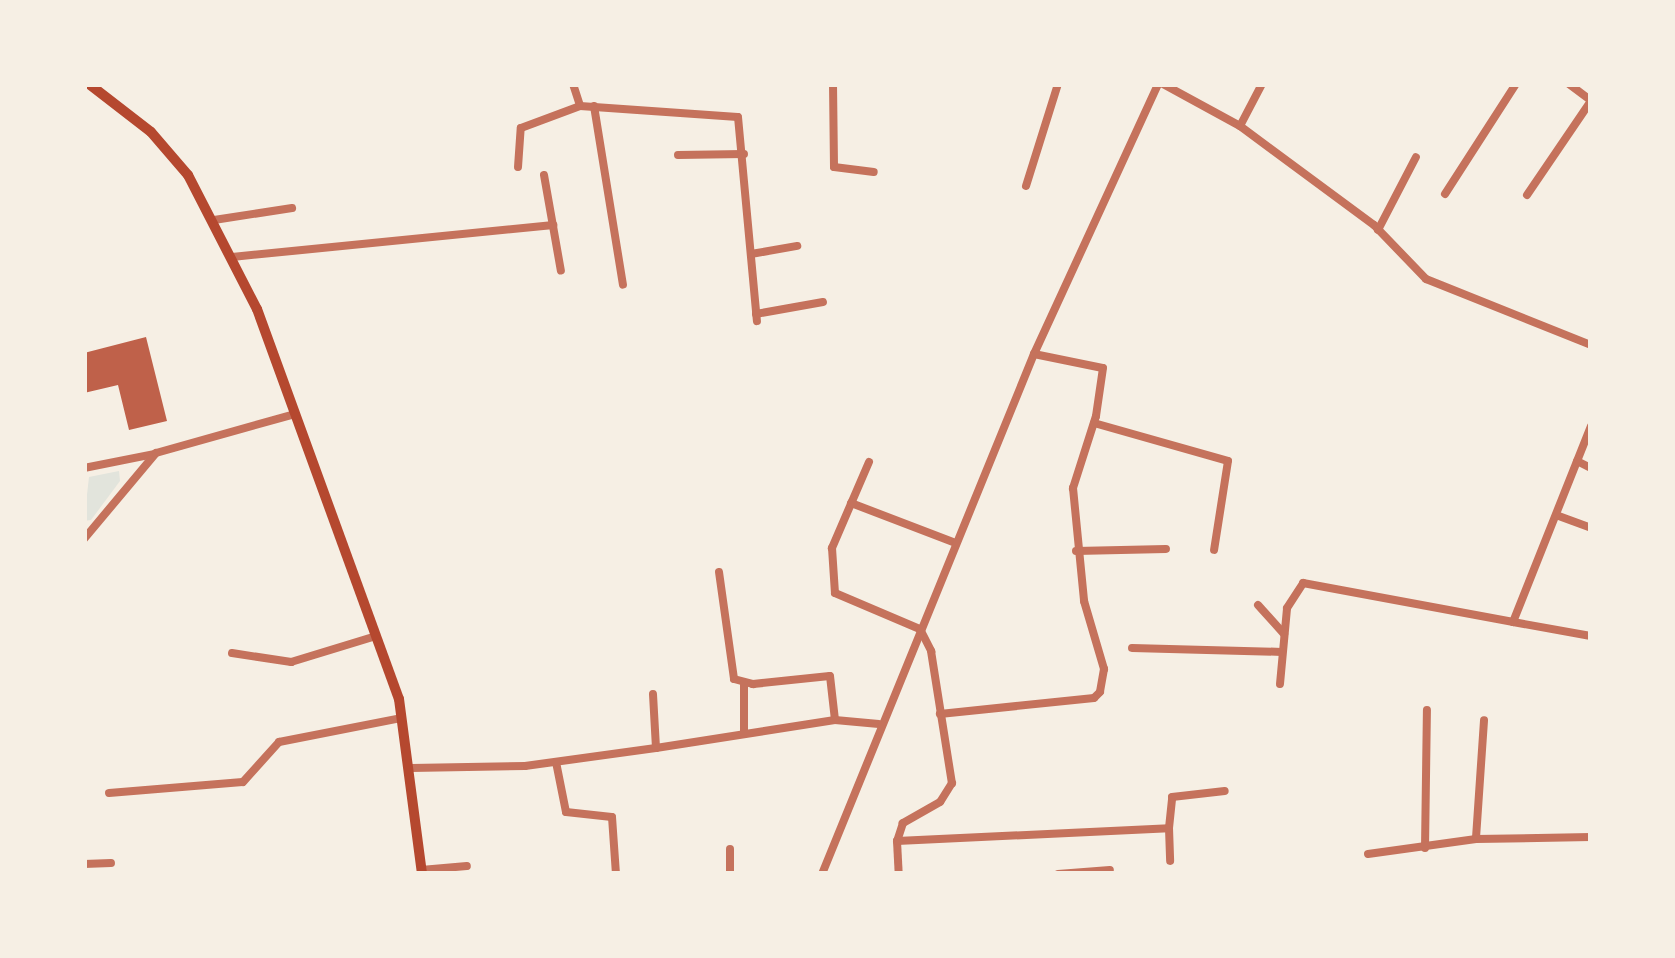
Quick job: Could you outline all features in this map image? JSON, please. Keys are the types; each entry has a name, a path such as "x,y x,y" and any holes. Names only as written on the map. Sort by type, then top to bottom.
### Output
{"main road":[{"path":"89,84 174,157 232,257 377,635 403,718 422,872"}],"street":[{"path":"573,84 580,106"},
{"path":"833,84 835,167 874,172"},
{"path":"1026,186 1058,84"},
{"path":"822,874 879,724 1034,354 1160,84 1240,126 1378,230 1426,280 1591,345"},
{"path":"1240,126 1262,84"},
{"path":"1444,194 1516,84"},
{"path":"1527,195 1591,100 1569,84"},
{"path":"518,167 520,128 580,106 738,117 757,317 823,302"},
{"path":"594,106 623,285"},
{"path":"677,155 744,154"},
{"path":"1378,230 1416,157"},
{"path":"544,175 561,271"},
{"path":"214,220 292,208"},
{"path":"232,257 554,225"},
{"path":"751,254 797,246"},
{"path":"940,714 1094,698 1100,692 1103,664 1084,602 1072,488 1094,423 1103,368 1034,354"},
{"path":"84,468 295,414"},
{"path":"1094,423 1228,461 1214,550"},
{"path":"1513,622 1591,426"},
{"path":"84,539 156,453"},
{"path":"1577,461 1591,468"},
{"path":"869,462 832,548 835,593 920,628 931,651 951,789 940,802 906,818 897,841 899,874"},
{"path":"851,503 956,543"},
{"path":"1556,515 1591,528"},
{"path":"1076,551 1166,549"},
{"path":"718,572 732,673 744,683 830,676 835,720"},
{"path":"1280,683 1289,600 1303,583 1591,637"},
{"path":"1258,605 1284,634"},
{"path":"232,653 291,662 377,635"},
{"path":"1132,648 1282,652"},
{"path":"744,683 744,734"},
{"path":"653,694 656,748"},
{"path":"1425,848 1427,710"},
{"path":"110,794 243,782 279,742 403,718"},
{"path":"411,768 556,762 835,720 879,724"},
{"path":"1476,839 1484,720"},
{"path":"556,762 566,812 612,817 616,874"},
{"path":"1170,861 1172,797 1225,791"},
{"path":"897,841 1168,828"},
{"path":"1368,854 1476,839 1591,837"},
{"path":"730,849 730,874"},
{"path":"84,864 111,863"},
{"path":"422,872 467,866"},
{"path":"1058,874 1110,870"}],"shaded area":[{"path":"119,471 120,481 91,520 84,521 89,477"}],"building":[{"path":"146,337 167,421 129,430 118,385 84,393 84,353"}]}
